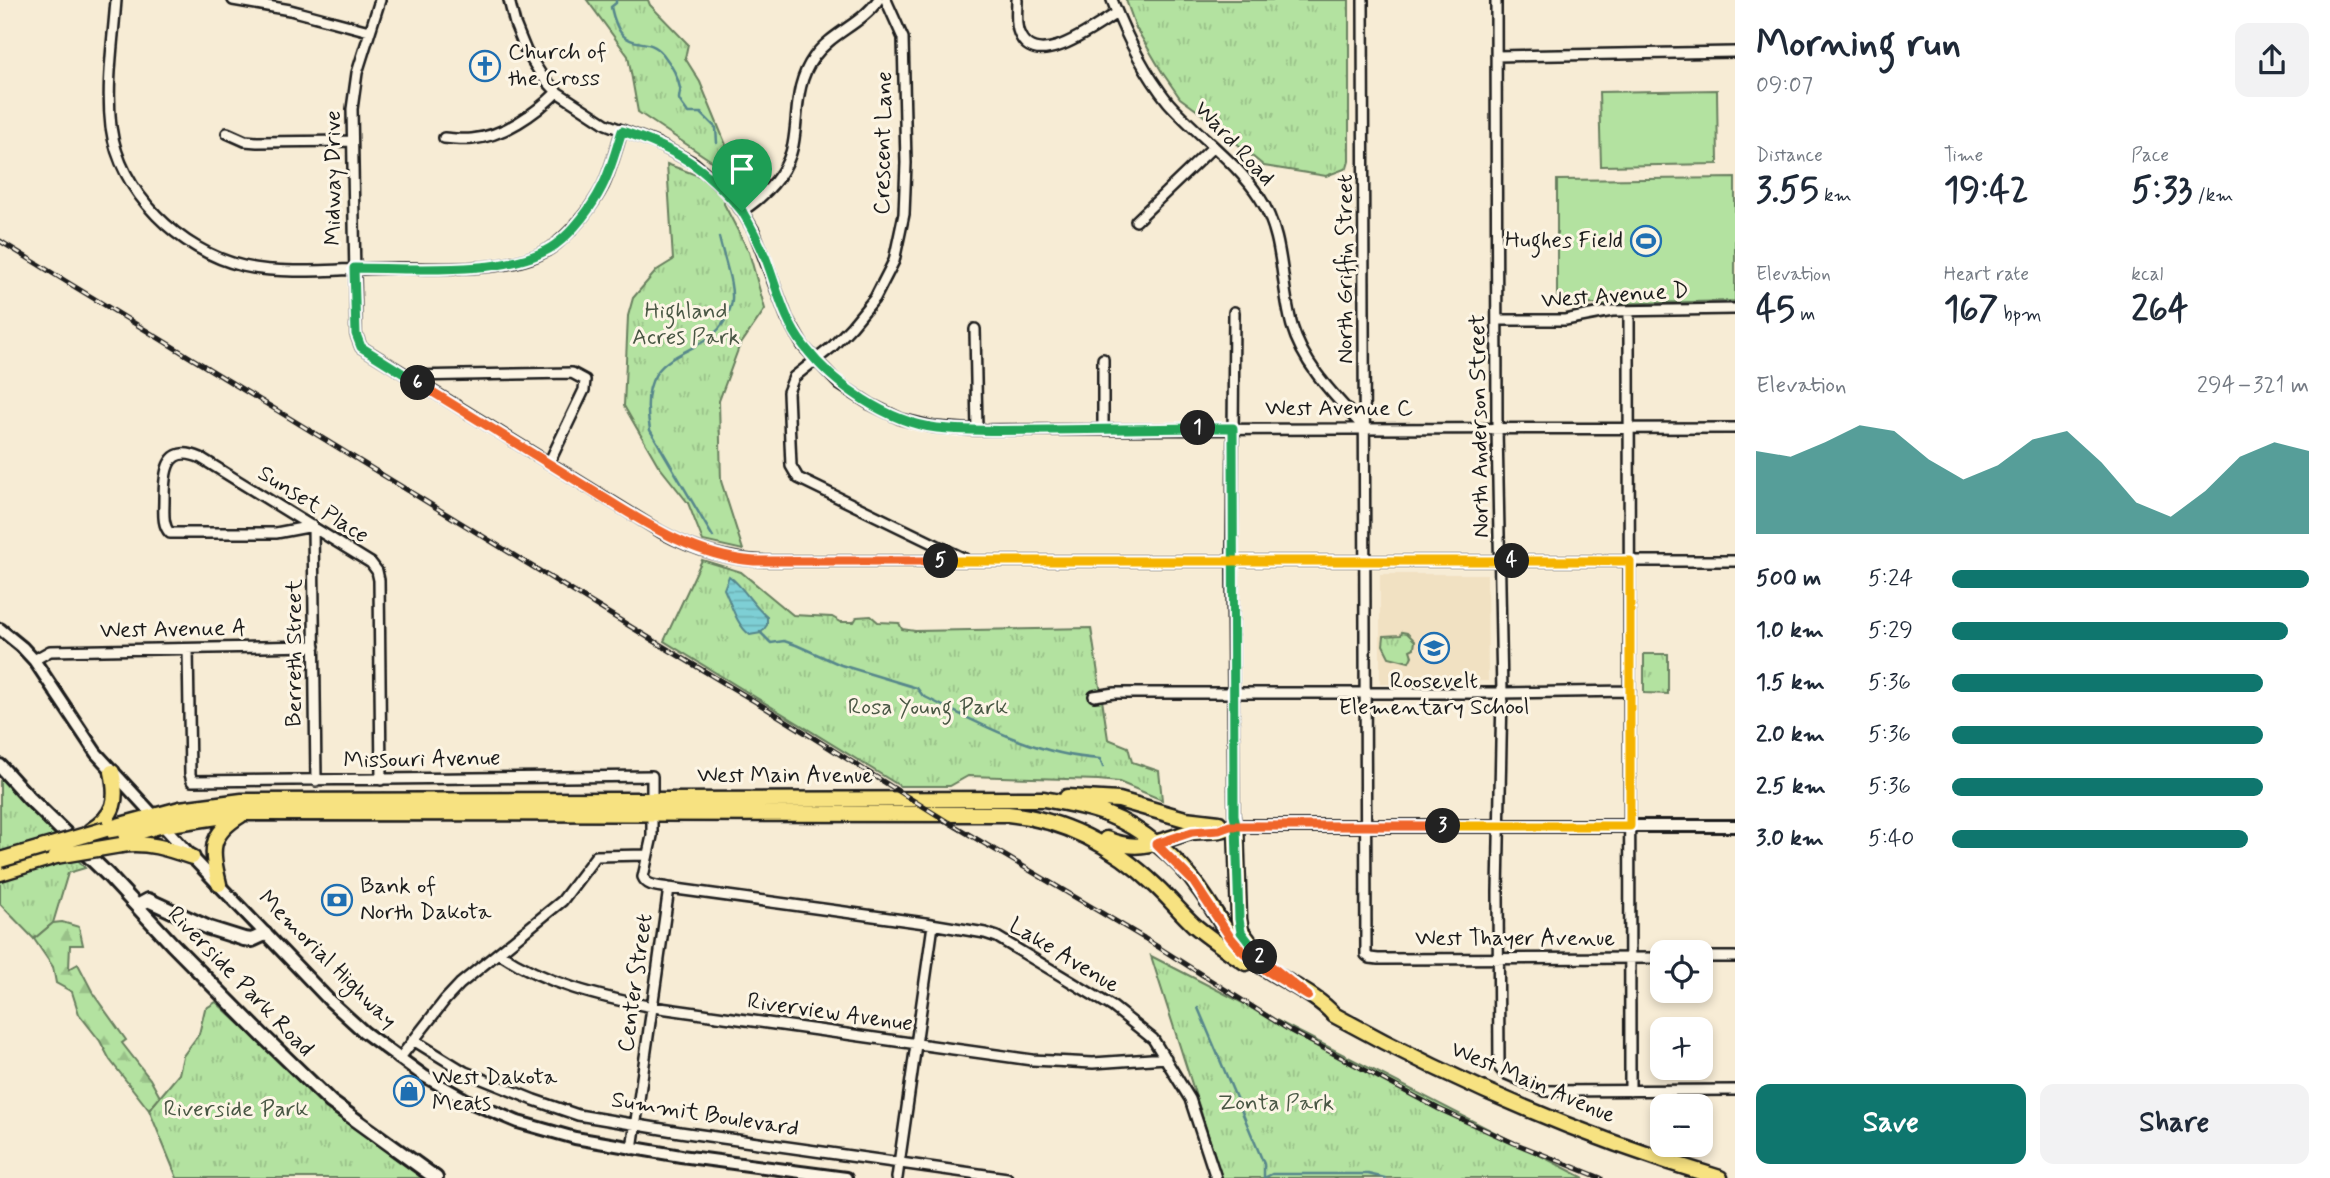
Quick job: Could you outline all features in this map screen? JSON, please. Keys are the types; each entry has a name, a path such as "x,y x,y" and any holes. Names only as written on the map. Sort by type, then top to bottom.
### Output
{"main road":[{"name":"Riverside Park Road","path":"0,766 264,1037 331,1102 436,1178"},
{"path":"0,873 57,856 87,852 111,832 117,798 112,772"},
{"path":"1044,799 1111,799 1185,819 1233,826"},
{"name":"West Main Avenue","path":"158,820 245,813 1044,799 1106,814 1123,821 1156,844 1193,881 1241,950 1262,968 1325,1006 1334,1015 1470,1085 1518,1106 1720,1178"},
{"name":"West Main Avenue","path":"158,820 242,800 1022,815 1066,827 1113,850 1145,875 1205,935 1300,1001 1322,1013 1334,1015"},
{"path":"219,884 213,857 216,837 229,822 245,813"},
{"path":"1022,815 1058,818 1119,844 1132,846 1156,844 1192,832 1233,826"},
{"path":"0,860 80,837 158,820"},
{"path":"1233,826 1241,932 1258,956 1308,996"},
{"path":"111,832 192,857"},
{"path":"137,906 148,900 209,928 244,939 252,940 265,934"}],"street":[{"path":"117,0 109,101 112,130 122,161 146,203 165,224 215,257 243,266 281,271 487,268 529,258 554,246 579,221 602,187 622,131"},
{"path":"233,0 290,10 369,31"},
{"name":"Midway Drive","path":"380,0 369,31 353,97 351,141 356,334 361,347 406,376"},
{"name":"West Avenue C","path":"509,0 522,42 542,76 557,92 580,109 622,131 656,143 694,163 724,189 754,230 787,318 803,346 839,384 870,404 901,418 934,428 977,430 1735,428"},
{"path":"742,211 758,201 776,182 786,165 792,146 796,102 803,78 814,56 878,0"},
{"name":"Crescent Lane","path":"886,0 903,38 906,163 904,214 894,261 874,298 852,326 794,377 788,392 790,466 799,478 968,561"},
{"path":"1017,0 1019,33 1029,45 1042,50 1057,48 1117,13"},
{"name":"Ward Road","path":"1112,0 1145,68 1168,101 1247,181 1261,199 1280,250 1290,318 1304,354 1365,429"},
{"name":"North Griffin Street","path":"1363,0 1367,957"},
{"name":"North Anderson Street","path":"1496,0 1497,428 1503,694 1499,826 1498,1062 1504,1073 1545,1091 1630,1091"},
{"path":"1496,56 1735,52"},
{"path":"444,138 472,139 503,131 544,105 557,92"},
{"path":"227,133 246,141 257,142 351,141"},
{"path":"1136,221 1213,147"},
{"name":"West Avenue D","path":"1497,320 1565,320 1601,312 1735,309"},
{"path":"1629,311 1630,1091 1735,1090"},
{"path":"1234,312 1233,826 1735,826"},
{"path":"975,329 977,430"},
{"path":"1102,429 1103,359"},
{"path":"406,376 572,373 585,380 584,390 549,463"},
{"path":"406,376 661,532 718,555 754,561 1735,561"},
{"name":"Sunset Place","path":"313,526 276,533 174,534 165,528 165,469 170,460 185,454 196,456 313,526 371,564 378,576 381,780"},
{"name":"Berreth Street","path":"313,526 316,781"},
{"name":"Memorial Highway","path":"0,629 34,660 83,735 112,772 330,1001 399,1059 450,1091 518,1122 575,1138 632,1149 846,1178"},
{"name":"West Avenue A","path":"34,660 50,651 315,646"},
{"name":"Missouri Avenue","path":"188,649 192,781 652,776"},
{"path":"1094,696 1115,693 1503,694 1630,691"},
{"name":"Center Street","path":"632,1149 669,888 650,885 643,877 652,836 652,776"},
{"path":"399,1059 452,993 562,901 596,856 647,855"},
{"name":"Lake Avenue","path":"669,888 933,925 998,937 1113,1007 1153,1039 1190,1099 1216,1178"},
{"path":"897,1178 933,925"},
{"name":"Riverview Avenue","path":"499,953 517,965 559,984 605,998 653,1007 1045,1061 1093,1063 1166,1058"},
{"name":"West Thayer Avenue","path":"1367,957 1650,958"},
{"path":"1713,957 1735,957"},
{"name":"Summit Boulevard","path":"413,1040 465,1072 578,1115 1007,1178"}],"shaded area":[{"name":"Roosevelt Elementary School","path":"1380,574 1487,574 1488,681 1429,681 1424,686 1380,684"}],"green space":[{"name":"Highland Acres Park","path":"587,0 648,0 688,44 685,58 700,82 726,145 724,204 749,252 765,309 739,347 719,401 721,481 743,550 703,541 688,503 658,465 624,406 628,316 633,298 657,270 673,260 667,164 699,176 714,187 716,164 638,112 628,56"},
{"path":"1126,0 1349,0 1347,168 1326,176 1264,166 1180,98 1136,28"},
{"path":"1717,90 1718,164 1601,166 1599,92"},
{"name":"Hughes Field","path":"1735,178 1735,301 1557,305 1557,180"},
{"name":"Rosa Young Park","path":"702,560 741,572 793,615 832,617 841,622 854,622 857,617 871,616 878,622 899,623 902,629 915,631 1091,628 1108,739 1128,747 1132,762 1159,771 1162,800 1119,782 1098,780 968,776 950,786 900,786 664,641"},
{"path":"1402,632 1415,641 1414,648 1410,650 1412,656 1409,662 1389,657 1383,645 1384,636 1401,635"},
{"path":"1644,654 1668,654 1668,694 1644,693"},
{"path":"2,779 85,868 68,873 53,923 34,939 0,904"},
{"path":"62,922 79,927 83,945 70,945 69,969 78,964 94,995 126,1040 122,1043 150,1079 160,1097 149,1110 79,1014 72,992 56,983 53,967 34,939 53,923"},
{"name":"Zonta Park","path":"1151,956 1584,1178 1222,1178"},
{"name":"Riverside Park","path":"216,1002 345,1122 422,1178 177,1178 149,1110 179,1074 183,1056 199,1034 205,1009"}],"water":[{"path":"729,576 767,617 767,625 761,633 750,635 737,620 724,589"}],"waterway":[{"path":"616,0 611,7 621,33 627,39 648,44 663,54 677,79 679,99 688,113 701,113 716,128 717,143"},
{"path":"713,537 650,430 648,400 653,379 664,365 709,338 722,325 731,306 730,282 719,237"},
{"path":"760,632 771,643 784,641 841,665 917,688 923,696 1031,745 1100,759 1103,767"},
{"path":"1198,1008 1264,1164 1264,1178"},
{"path":"1264,1178 1272,1174 1368,1174 1385,1178"}],"railway":[{"path":"0,241 948,822 1144,938 1289,1030 1439,1109 1601,1178"}],"place":[{"name":"Church of the Cross","path":"485,66"},
{"name":"Hughes Field","path":"1646,241"},
{"name":"Roosevelt Elementary School","path":"1434,648"},
{"name":"Bank of North Dakota","path":"337,900"},
{"name":"West Dakota Meats","path":"409,1091"}],"route":[{"path":"742,211 724,189 694,163 656,143 622,131 602,187 579,221 554,246 529,258 487,268 354,268 356,334 361,347 661,532 693,547 730,558 766,561 1232,561 1366,561 1444,560 1630,561 1630,826 1236,826 1230,826 1219,830 1192,832 1156,844 1184,870 1201,891 1230,937 1262,968 1308,996 1258,956 1241,932 1239,919 1236,826 1234,815 1232,561 1233,428 977,430 934,428 901,418 870,404 839,384 803,346 787,318 754,230 742,211"}]}
